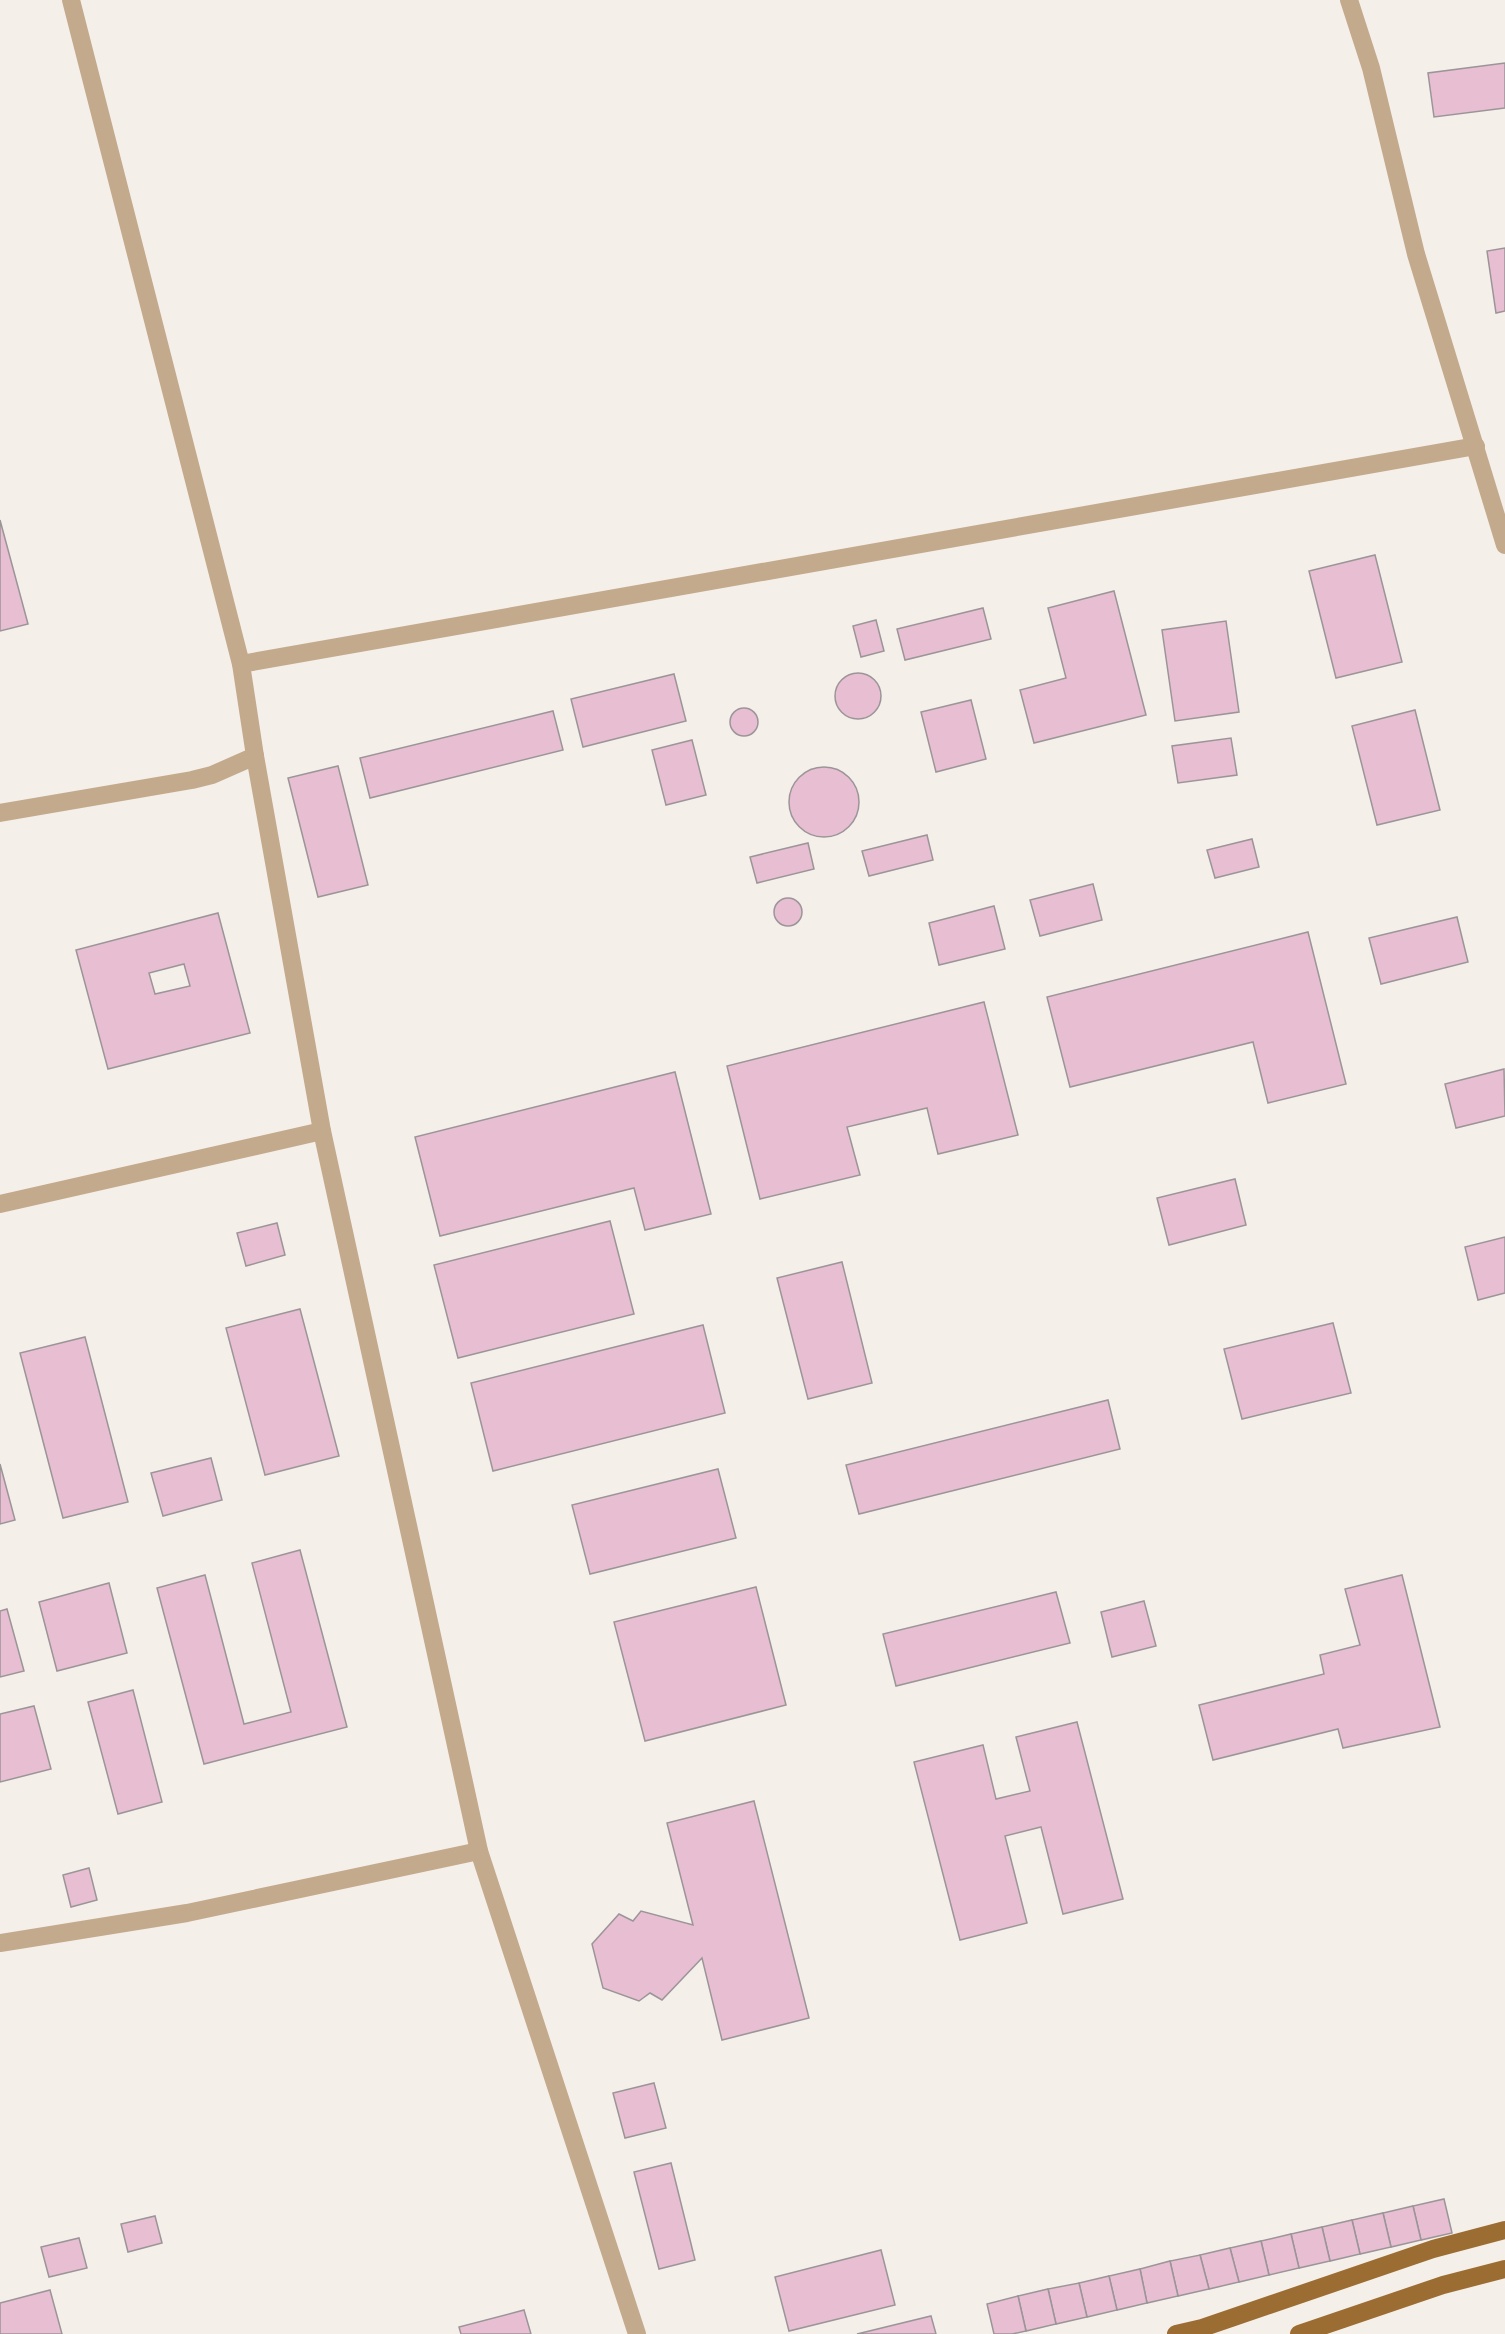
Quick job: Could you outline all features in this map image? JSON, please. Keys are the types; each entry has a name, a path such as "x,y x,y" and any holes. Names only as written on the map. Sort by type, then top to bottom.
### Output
{"main road":[{"path":"1176,2334 1202,2328 1433,2249 1505,2230"},
{"path":"1299,2334 1443,2285 1505,2269"}],"street":[{"path":"71,0 241,664 255,756 322,1131 480,1851 637,2334"},
{"path":"1348,0 1371,68 1416,254 1505,545"},
{"path":"241,664 1476,446"},
{"path":"0,813 192,780 212,775 255,756"},
{"path":"0,1204 322,1131"},
{"path":"0,1943 187,1912 480,1851"}],"building":[{"path":"1505,63 1505,108 1434,117 1428,73"},
{"path":"1505,248 1505,311 1496,313 1487,251"},
{"path":"0,520 28,624 0,631"},
{"path":"1375,555 1402,662 1336,678 1309,571"},
{"path":"1114,591 1146,715 1034,743 1020,690 1066,678 1048,608"},
{"path":"983,608 991,639 905,660 897,629"},
{"path":"876,620 884,651 861,657 853,626"},
{"path":"1226,621 1239,712 1175,721 1162,630"},
{"path":"858,673 867,674 875,679 880,687 880,705 875,713 867,718 858,719 849,718 841,713 836,705 835,696 836,687 841,679 849,674"},
{"path":"674,674 686,721 583,747 571,699"},
{"path":"971,700 986,759 936,772 921,712"},
{"path":"744,708 754,712 758,722 754,732 744,736 734,732 730,722 734,712"},
{"path":"1415,710 1440,810 1377,825 1352,726"},
{"path":"553,711 563,750 370,798 360,758"},
{"path":"1231,738 1237,775 1178,783 1172,746"},
{"path":"692,740 706,795 666,805 652,750"},
{"path":"338,766 368,885 318,897 288,778"},
{"path":"817,767 831,767 844,773 853,782 859,795 857,815 849,827 831,837 817,837 804,831 795,822 789,809 789,795 795,782 804,773"},
{"path":"927,835 933,860 869,876 862,851"},
{"path":"1252,839 1259,867 1215,878 1207,850"},
{"path":"808,843 814,869 757,883 750,857"},
{"path":"1093,884 1102,920 1040,936 1030,900"},
{"path":"788,898 798,902 802,912 798,922 788,926 778,922 774,912 778,902"},
{"path":"994,906 1005,949 939,965 929,923"},
{"path":"218,913 250,1033 108,1069 76,950","holes":["184,964 190,986 155,994 149,973"]},
{"path":"1457,917 1468,962 1381,984 1369,938"},
{"path":"1308,932 1346,1084 1268,1103 1253,1042 1070,1087 1047,997"},
{"path":"984,1002 1018,1135 938,1154 927,1108 847,1127 860,1175 760,1199 727,1066"},
{"path":"1504,1069 1505,1116 1456,1128 1445,1084"},
{"path":"675,1072 711,1214 645,1230 634,1188 440,1236 415,1137"},
{"path":"1235,1179 1246,1225 1169,1245 1157,1198"},
{"path":"610,1221 634,1314 458,1358 434,1265"},
{"path":"277,1223 285,1255 246,1266 237,1233"},
{"path":"1505,1237 1505,1293 1478,1300 1465,1247"},
{"path":"842,1262 872,1383 808,1399 777,1278"},
{"path":"300,1309 339,1456 265,1475 226,1328"},
{"path":"1333,1323 1351,1393 1242,1419 1224,1349"},
{"path":"703,1325 725,1413 493,1471 471,1383"},
{"path":"85,1337 128,1502 63,1518 20,1353"},
{"path":"1108,1400 1120,1449 859,1514 846,1465"},
{"path":"211,1458 222,1500 163,1516 151,1473"},
{"path":"0,1464 15,1520 0,1524"},
{"path":"718,1469 736,1538 590,1574 572,1505"},
{"path":"300,1550 347,1727 204,1764 157,1588 205,1575 244,1724 291,1712 252,1563"},
{"path":"1402,1575 1440,1727 1343,1748 1338,1729 1213,1760 1199,1705 1324,1674 1320,1655 1360,1645 1345,1589"},
{"path":"109,1583 127,1653 57,1671 39,1602"},
{"path":"756,1587 786,1705 645,1741 614,1622"},
{"path":"1056,1592 1070,1643 896,1686 883,1634"},
{"path":"1144,1601 1156,1646 1112,1657 1101,1612"},
{"path":"7,1609 24,1671 0,1677 0,1611"},
{"path":"133,1690 162,1802 118,1814 88,1702"},
{"path":"34,1706 51,1769 0,1782 0,1714"},
{"path":"1077,1722 1123,1899 1063,1914 1041,1827 1005,1836 1027,1923 960,1940 914,1762 983,1745 996,1799 1030,1791 1016,1737"},
{"path":"754,1801 809,2018 722,2040 702,1958 662,2000 650,1993 639,2001 603,1988 592,1944 619,1914 633,1921 641,1911 693,1925 667,1823"},
{"path":"89,1868 97,1900 71,1907 63,1875"},
{"path":"654,2083 666,2128 625,2138 613,2093"},
{"path":"671,2163 695,2260 659,2269 634,2172"},
{"path":"1444,2199 1452,2233 1421,2240 1413,2206"},
{"path":"1413,2206 1421,2240 1391,2247 1383,2213"},
{"path":"1383,2213 1391,2247 1360,2254 1352,2220"},
{"path":"155,2216 162,2243 128,2252 121,2224"},
{"path":"1352,2220 1360,2254 1330,2261 1322,2227"},
{"path":"1322,2227 1330,2261 1299,2268 1291,2234"},
{"path":"1291,2234 1299,2268 1269,2275 1261,2241"},
{"path":"79,2238 87,2268 49,2277 41,2247"},
{"path":"1261,2241 1269,2275 1239,2282 1230,2248"},
{"path":"1230,2248 1239,2282 1209,2289 1200,2255"},
{"path":"881,2250 895,2305 789,2331 775,2277"},
{"path":"1200,2255 1209,2289 1178,2296 1170,2261"},
{"path":"1170,2261 1178,2296 1147,2303 1140,2269"},
{"path":"1140,2269 1147,2303 1117,2310 1109,2276"},
{"path":"1109,2276 1117,2310 1087,2317 1079,2283"},
{"path":"1079,2283 1087,2317 1056,2324 1048,2289"},
{"path":"1048,2289 1056,2324 1026,2331 1018,2296"},
{"path":"50,2290 62,2334 0,2334 0,2303"},
{"path":"1018,2296 1026,2331 994,2334 987,2304"},
{"path":"524,2310 531,2334 461,2334 459,2327"},
{"path":"931,2316 936,2334 857,2334"}]}
